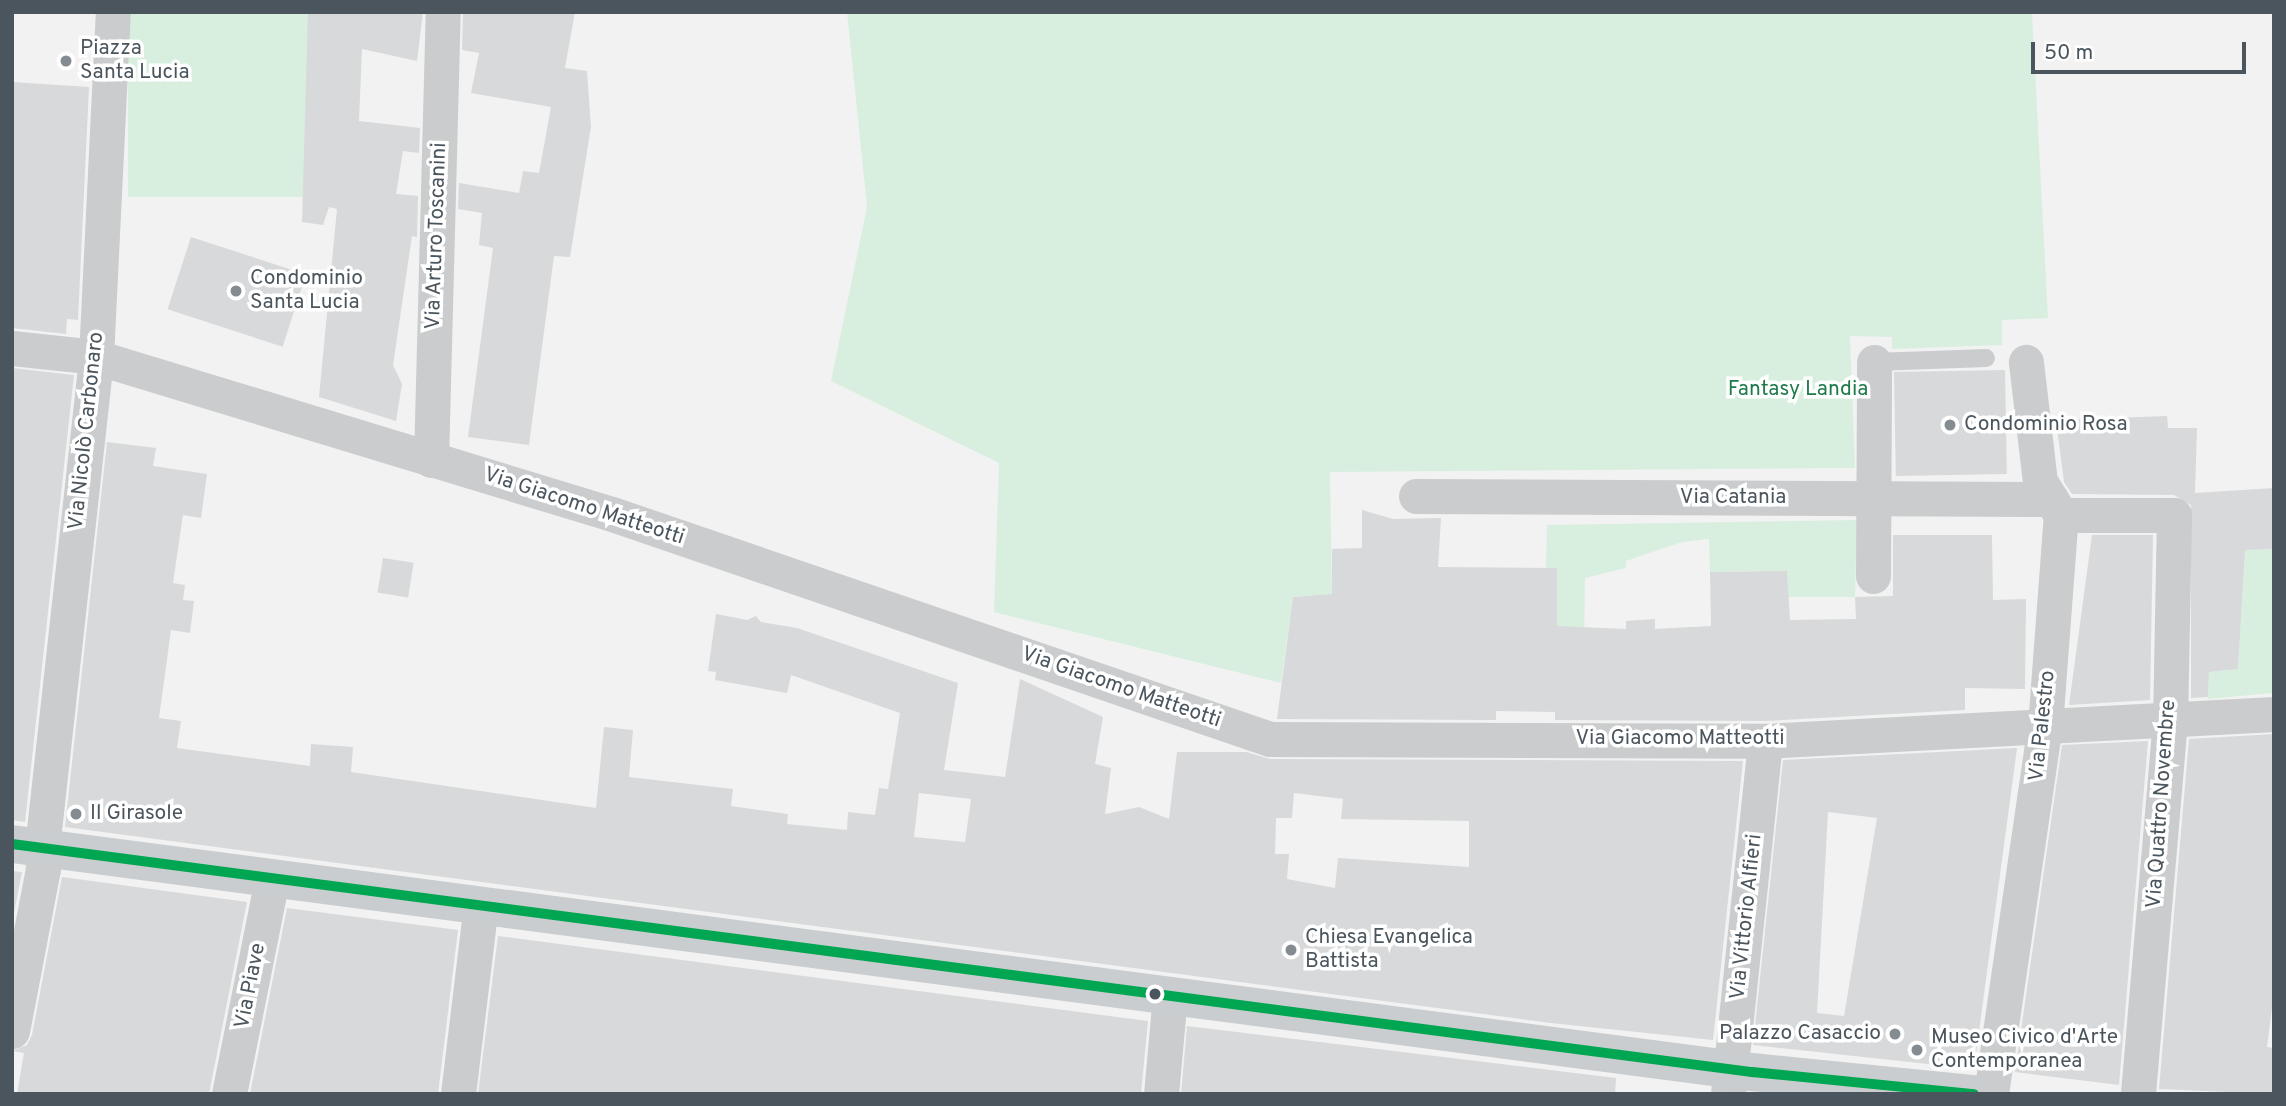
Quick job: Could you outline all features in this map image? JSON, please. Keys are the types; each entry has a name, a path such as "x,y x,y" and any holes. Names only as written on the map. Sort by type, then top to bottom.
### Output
{"main road":[{"path":"27,846 1170,996 1729,1082 1974,1094"}],"street":[{"name":"Via Nicolò Carbonaro","path":"12,1031 43,869 27,846 96,357 113,12"},
{"name":"Via Arturo Toscanini","path":"431,460 443,12"},
{"name":"Via Giacomo Matteotti","path":"12,348 96,357 612,514 1270,739 1765,740 2274,714"},
{"path":"1873,576 1874,362"},
{"name":"Via Palestro","path":"1991,1094 2045,726 2056,507 2040,482 2026,362"},
{"name":"Via Catania","path":"1416,496 1873,498 2174,514"},
{"name":"Via Quattro Novembre","path":"2138,1094 2170,720 2174,514"},
{"name":"Via Vittorio Alfieri","path":"1729,1082 1765,740"},
{"name":"Via Piave","path":"229,1094 272,878"},
{"path":"458,1094 481,905"},
{"path":"1161,1094 1170,996"}],"lane":[{"path":"1874,362 1986,358"}],"green space":[{"path":"128,12 308,12 308,197 128,197"},
{"name":"Fantasy Landia","path":"847,12 2032,12 2048,318 2002,320 2002,345 1892,349 1892,337 1850,336 1855,468 1330,472 1332,594 1293,597 1281,683 994,612 999,463 831,381 867,207"},
{"path":"1857,520 1855,597 1788,597 1787,571 1710,572 1709,539 1682,542 1626,561 1626,568 1585,578 1584,655 1556,655 1557,569 1546,568 1547,525"},
{"path":"2274,549 2274,693 2208,699 2209,672 2238,669 2245,550"}],"building":[{"path":"308,12 423,12 417,61 362,49 359,121 420,128 419,153 403,151 396,194 418,196 417,237 412,236 393,365 402,384 396,421 319,397 337,209 329,207 323,225 302,222"},
{"path":"463,12 575,12 565,68 587,71 591,127 570,257 554,256 529,445 468,437 493,248 479,245 482,213 458,209 459,183 519,193 523,171 539,173 551,107 471,93 479,53 462,50"},
{"path":"12,82 89,87 78,320 67,319 66,334 12,328"},
{"name":"Condominio Santa Lucia","path":"191,237 306,274 283,347 168,309"},
{"path":"12,368 74,375 25,822 12,820"},
{"name":"Condominio Rosa","path":"2005,370 2007,474 1896,476 1894,372"},
{"path":"2167,416 2168,428 2197,428 2195,493 2274,488 2274,549 2245,550 2238,669 2209,672 2208,697 2191,698 2191,505 2174,495 2072,494 2064,482 2056,420"},
{"path":"107,442 156,448 153,466 207,474 201,518 183,515 173,583 185,585 183,600 194,601 190,633 171,630 159,718 181,721 177,748 310,766 311,744 353,747 351,772 596,808 604,727 633,730 629,777 733,789 731,806 788,814 787,824 847,830 848,812 875,815 879,788 888,789 900,713 791,675 787,693 715,680 716,672 708,671 716,614 747,620 756,616 761,622 797,628 958,683 944,770 1005,777 1020,679 1103,717 1095,764 1111,768 1105,814 1139,807 1169,819 1177,752 1246,752 1270,759 1743,761 1713,1040 1551,1023 65,827","holes":["919,793 971,799 965,842 914,837","1294,793 1343,799 1341,819 1469,821 1469,867 1338,858 1335,888 1287,879 1289,854 1275,854 1276,818 1292,818"]},
{"path":"1362,510 1393,519 1441,518 1438,567 1557,568 1557,626 1626,629 1626,621 1655,619 1655,629 1711,626 1710,572 1787,571 1790,620 1856,619 1855,597 1893,596 1893,535 1992,535 1993,600 2026,599 2025,689 1965,688 1965,710 1765,721 1555,720 1555,712 1496,711 1496,720 1277,719 1293,597 1332,594 1332,549 1362,548"},
{"path":"2092,535 2153,535 2150,700 2069,705"},
{"path":"383,558 414,563 408,597 378,593"},
{"path":"2274,734 2274,992 2267,1047 2274,1048 2274,1094 2159,1089 2189,739"},
{"path":"2148,741 2119,1085 2015,1072 2062,745"},
{"path":"2017,748 1974,1069 1753,1045 1783,760","holes":["1828,812 1877,818 1844,1016 1817,1013"]},
{"path":"12,871 22,872 12,923"},
{"path":"62,877 247,902 209,1094 17,1094 24,1053 12,1051 27,1045 32,1035"},
{"path":"287,908 458,930 438,1094 250,1094"},
{"path":"498,936 1148,1021 1141,1094 478,1094"},
{"path":"1187,1026 1616,1078 1615,1094 1181,1094"}],"transit line":[{"path":"12,844 1752,1072 1974,1094"}],"place":[{"name":"Piazza Santa Lucia","path":"66,61"},
{"name":"Condominio Santa Lucia","path":"236,291"},
{"name":"Condominio Rosa","path":"1950,425"},
{"name":"Il Girasole","path":"76,814"},
{"name":"Chiesa Evangelica Battista","path":"1291,950"},
{"name":"Palazzo Casaccio","path":"1895,1034"},
{"name":"Museo Civico d'Arte Contemporanea","path":"1917,1050"}]}
